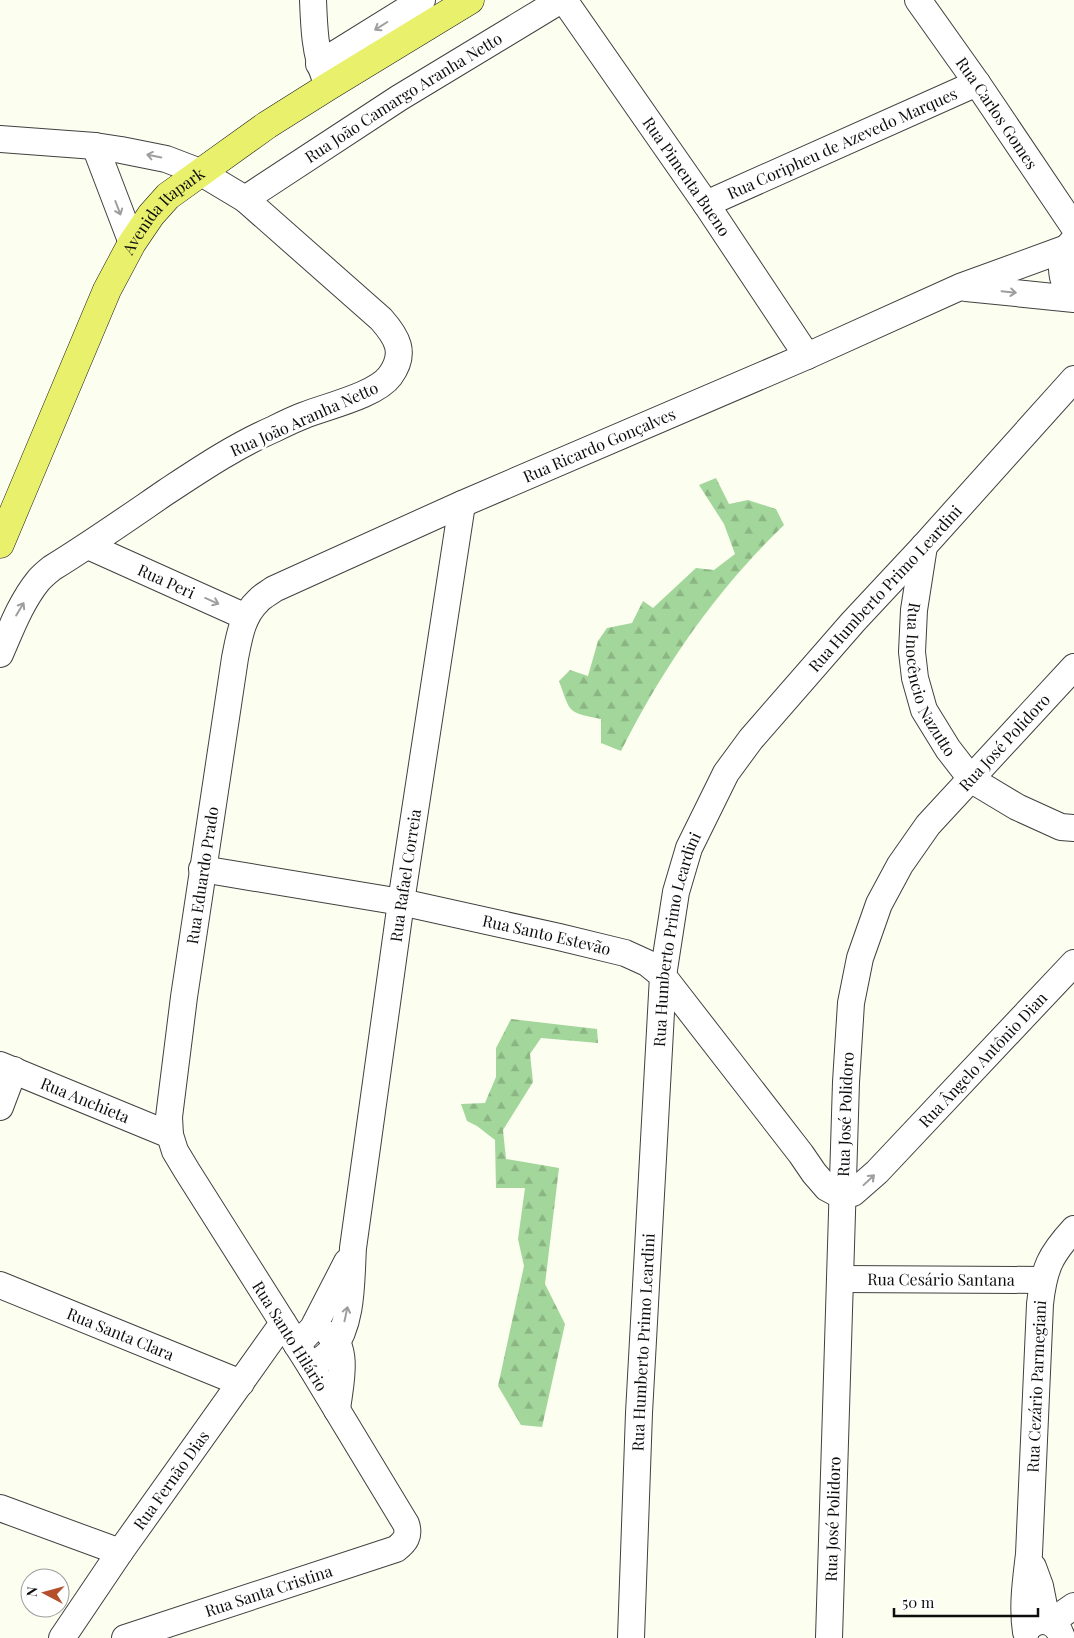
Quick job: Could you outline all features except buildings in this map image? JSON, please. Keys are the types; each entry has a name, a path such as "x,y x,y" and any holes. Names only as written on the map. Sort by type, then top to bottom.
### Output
{"main road":[{"name":"Avenida Itapark","path":"0,544 107,290 132,243 168,196 268,125 324,75 470,0"}],"street":[{"path":"313,0 314,32 324,75 422,0"},
{"name":"Rua João Camargo Aranha Netto","path":"245,198 399,98 563,0"},
{"name":"Rua Pimenta Bueno","path":"563,0 706,204 807,356"},
{"name":"Rua Carlos Gomes","path":"918,0 977,83 1072,238"},
{"name":"Rua Coripheu de Azevedo Marques","path":"706,204 977,83"},
{"name":"Rua João Aranha Netto","path":"0,139 95,146 166,159 200,172 245,198 387,326 393,333 399,347 395,369 378,387 305,415 253,438 209,463 88,546 52,568 38,581 16,617 0,654"},
{"path":"95,146 132,243"},
{"path":"1072,238 1063,258 1062,270 1068,290 1074,298"},
{"name":"Rua Ricardo Gonçalves","path":"246,616 258,601 274,589 462,504 807,356 1072,238"},
{"path":"960,287 1074,298"},
{"name":"Rua Humberto Primo Leardini","path":"631,1638 639,1413 663,976 676,892 689,848 726,774 750,739 852,622 924,546 1074,379"},
{"name":"Rua Rafael Correia","path":"311,1368 325,1357 337,1342 343,1329 349,1299 352,1248 401,902 462,504"},
{"name":"Rua Peri","path":"88,546 246,616"},
{"name":"Rua Inocêncio Nazutto","path":"924,546 914,610 912,652 915,678 924,710 948,749 972,780 1017,807 1060,827 1074,828"},
{"name":"Rua Eduardo Prado","path":"170,1135 169,1117 180,1024 202,869 235,658 239,636 246,616"},
{"name":"Rua José Polidoro","path":"829,1638 841,1279 843,1156 851,1003 860,958 879,904 900,865 928,825 972,780 1074,667"},
{"name":"Rua Santo Estevão","path":"202,869 401,902 625,953 647,963 663,976 814,1173 827,1188 842,1196"},
{"name":"Rua Ângelo Antônio Dian","path":"842,1196 853,1193 866,1183 1074,963"},
{"path":"0,1107 7,1068"},
{"name":"Rua Anchieta","path":"7,1068 170,1135"},
{"name":"Rua Santo Hilário","path":"170,1135 175,1152 196,1187 283,1323 305,1337 311,1368 406,1524 407,1538"},
{"path":"801,1154 891,1157"},
{"name":"Rua Cezário Parmegiani","path":"1042,1630 1025,1591 1029,1554 1040,1304 1042,1280 1049,1262 1061,1243 1074,1229"},
{"name":"Rua Rafael Correia","path":"305,1337 331,1295 352,1248"},
{"name":"Rua Cesário Santana","path":"841,1279 1042,1280"},
{"name":"Rua Santa Clara","path":"0,1285 241,1382"},
{"path":"283,1323 300,1316 331,1295"},
{"name":"Rua Fernão Dias","path":"62,1638 120,1552 283,1323"},
{"path":"305,1337 326,1333 337,1342 341,1353 342,1366 337,1410"},
{"path":"0,1508 120,1552"},
{"name":"Rua Santa Cristina","path":"125,1638 396,1549 407,1538"},
{"path":"1042,1630 1074,1606"}],"green space":[{"path":"716,478 729,504 748,500 776,509 784,525 736,576 693,631 655,689 621,751 601,743 601,719 582,715 572,710 559,681 570,670 588,676 598,641 607,628 632,623 643,601 653,608 696,568 714,570 735,554 724,524 699,485"},
{"path":"511,1019 597,1029 598,1043 541,1038 530,1054 533,1082 503,1130 506,1159 559,1168 545,1284 565,1324 542,1427 521,1425 498,1386 524,1266 518,1239 525,1188 496,1188 495,1140 467,1121 461,1104 485,1103 496,1077 496,1048"}]}
